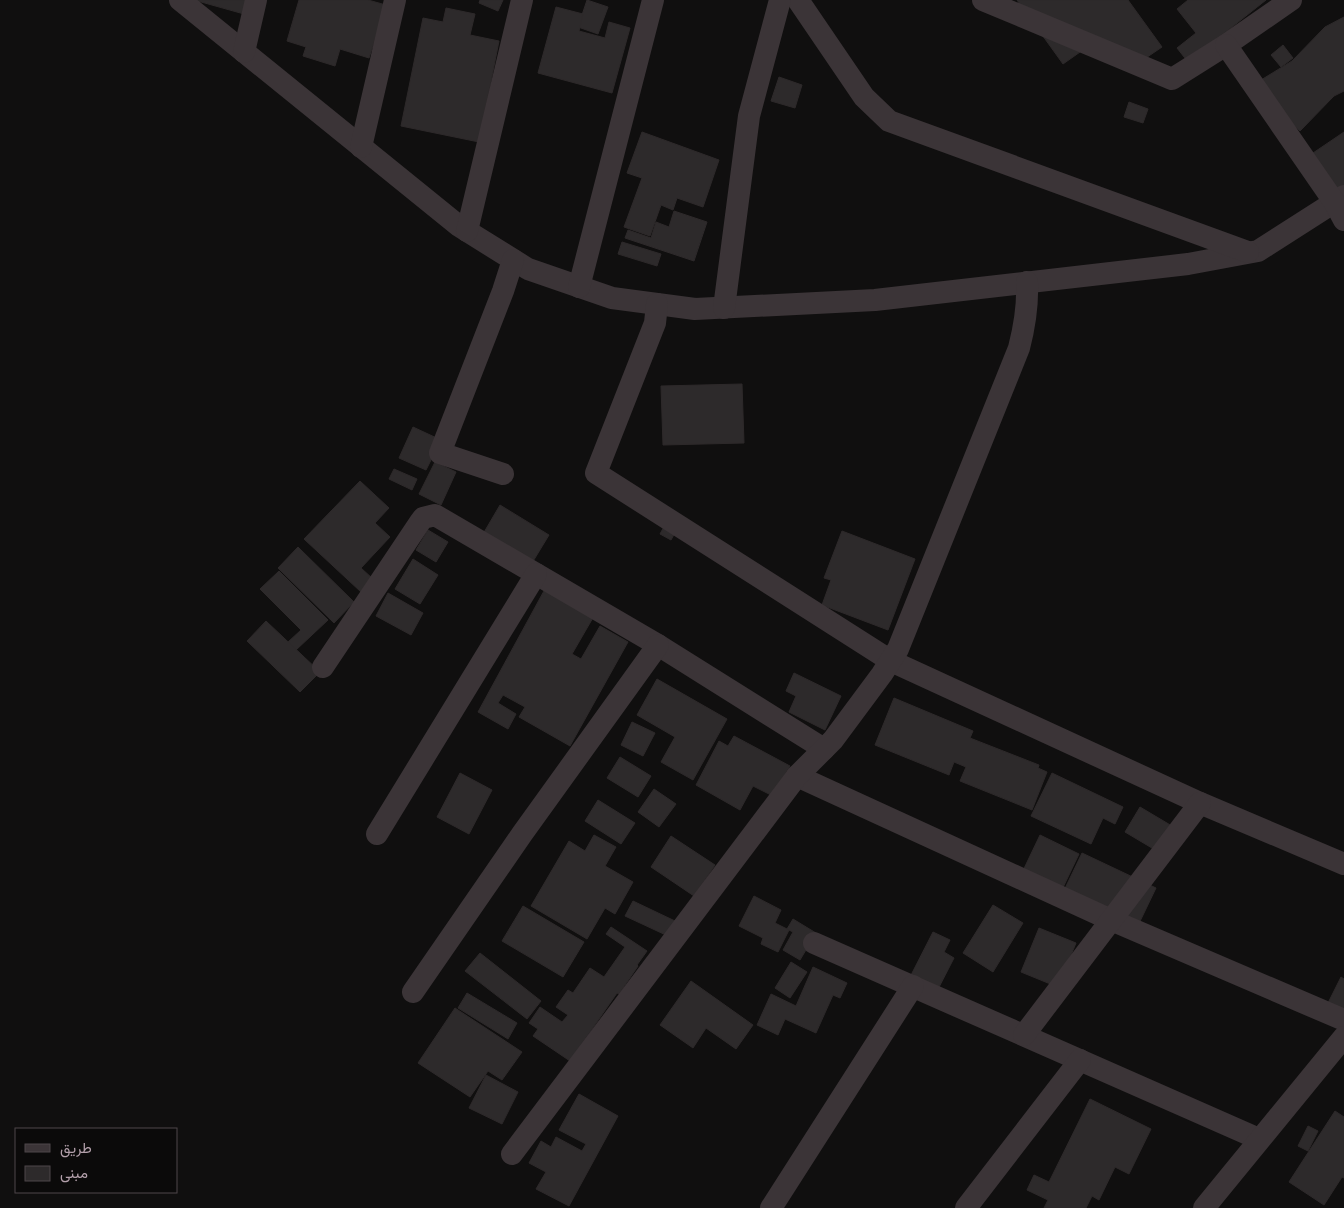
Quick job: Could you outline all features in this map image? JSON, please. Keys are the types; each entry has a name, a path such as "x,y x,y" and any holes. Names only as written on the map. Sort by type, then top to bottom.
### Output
{"street":[{"path":"180,0 467,231 528,269 612,298 695,309 875,300 1188,264 1258,251 1342,206 1226,45"},
{"path":"244,52 256,0"},
{"path":"361,147 395,0"},
{"path":"467,231 522,0"},
{"path":"579,287 653,0"},
{"path":"724,308 749,116 780,0"},
{"path":"798,0 864,97 889,122 1248,252"},
{"path":"983,0 1172,79 1226,45 1291,0"},
{"path":"503,474 440,454 514,260"},
{"path":"512,1154 797,776 833,740 891,662 904,636 1019,348 1027,312 1027,282"},
{"path":"657,304 655,322 596,473 891,662 1200,804 1344,864"},
{"path":"323,667 420,522 429,515 440,517 658,645 824,749"},
{"path":"377,834 536,574"},
{"path":"413,992 522,834 658,645"},
{"path":"797,776 1111,920 1344,1020"},
{"path":"1024,1035 1200,804"},
{"path":"814,943 1259,1139"},
{"path":"771,1208 912,986"},
{"path":"1204,1208 1344,1037"},
{"path":"966,1208 1080,1060"}],"building":[{"path":"194,0 248,0 244,14"},
{"path":"299,0 368,0 386,5 369,58 340,49 335,66 303,56 306,47 287,41"},
{"path":"480,0 503,0 498,11 479,3"},
{"path":"587,0 608,7 598,34 578,27"},
{"path":"1017,0 1128,0 1162,47 1137,64 1124,47 1112,55 1100,38 1063,64"},
{"path":"1188,0 1266,0 1188,62 1177,48 1196,33 1177,9"},
{"path":"556,7 583,14 579,31 605,38 609,22 630,28 612,93 538,73"},
{"path":"446,8 475,14 470,35 499,41 479,142 401,126 423,18 443,22"},
{"path":"1344,17 1344,91 1334,96 1300,131 1283,115 1261,80 1292,61 1325,27"},
{"path":"1283,45 1293,58 1281,67 1271,55"},
{"path":"779,77 802,85 795,108 771,101"},
{"path":"1129,102 1148,109 1143,123 1124,117"},
{"path":"642,132 719,160 703,207 677,198 673,210 661,205 650,236 624,227 642,178 627,173"},
{"path":"1344,132 1344,198 1313,153"},
{"path":"674,211 707,222 694,261 625,238 628,230 651,238 656,222 669,227"},
{"path":"622,242 661,254 657,266 618,254"},
{"path":"742,384 744,443 663,445 661,386"},
{"path":"413,427 441,440 426,470 399,458"},
{"path":"435,462 456,472 441,505 419,494"},
{"path":"394,469 417,479 412,490 389,479"},
{"path":"360,481 389,508 375,523 390,537 361,568 373,579 361,592 304,539"},
{"path":"500,505 549,535 532,563 483,534"},
{"path":"666,523 677,529 671,540 660,534"},
{"path":"428,530 448,542 436,562 416,550"},
{"path":"842,531 915,559 888,630 822,605 831,580 824,578"},
{"path":"298,547 354,602 334,623 278,568"},
{"path":"413,559 438,575 420,604 395,589"},
{"path":"279,571 328,620 296,650 288,642 301,630 260,589"},
{"path":"545,589 594,616 572,654 581,659 600,626 628,642 570,746 519,717 525,707 503,695 498,703 516,714 508,729 478,712"},
{"path":"388,593 423,613 411,635 376,616"},
{"path":"266,621 320,672 300,692 247,641"},
{"path":"794,673 841,696 825,730 789,712 796,696 786,691"},
{"path":"657,679 727,719 693,780 661,762 675,737 637,715"},
{"path":"894,698 973,731 970,738 1039,765 1038,768 1047,772 1032,810 960,781 966,767 954,762 949,775 875,745"},
{"path":"632,722 655,733 643,756 621,745"},
{"path":"734,736 790,766 773,796 753,786 740,810 696,785 719,741 728,746"},
{"path":"620,757 651,776 638,797 607,778"},
{"path":"460,773 492,790 469,834 437,817"},
{"path":"1052,773 1123,807 1115,824 1103,818 1091,844 1031,816"},
{"path":"654,789 676,804 659,827 638,812"},
{"path":"598,800 635,823 621,844 585,821"},
{"path":"1140,807 1177,829 1162,854 1125,832"},
{"path":"594,835 616,847 605,866 633,882 615,914 605,908 587,939 531,906 569,841 585,851"},
{"path":"1040,835 1079,854 1058,898 1019,879"},
{"path":"671,836 715,865 694,896 651,867"},
{"path":"1082,853 1156,888 1132,938 1058,903"},
{"path":"754,896 781,910 775,923 789,930 778,952 761,944 763,938 739,926"},
{"path":"633,901 675,921 668,936 625,916"},
{"path":"993,905 1023,923 993,972 963,953"},
{"path":"523,906 584,942 563,977 502,941"},
{"path":"793,919 816,933 800,960 783,950 793,932 787,929"},
{"path":"611,927 647,951 619,994 617,993 570,1061 533,1036 538,1029 529,1023 540,1007 562,1022 568,1015 556,1007 568,990 573,993 590,968 604,977 625,947 606,934"},
{"path":"1039,928 1076,943 1069,960 1070,992 1021,972"},
{"path":"933,932 950,940 944,952 954,958 935,995 908,981"},
{"path":"480,953 541,1001 527,1019 465,971"},
{"path":"791,962 807,972 790,998 775,988"},
{"path":"813,967 847,983 840,998 833,995 816,1033 785,1019 778,1035 757,1025 771,994 796,1006"},
{"path":"1341,977 1344,979 1344,1024 1323,1013"},
{"path":"691,981 753,1025 736,1049 706,1028 693,1048 660,1025"},
{"path":"467,993 517,1023 508,1039 458,1008"},
{"path":"455,1008 522,1052 502,1080 488,1071 470,1097 418,1063"},
{"path":"486,1075 518,1092 502,1124 469,1108"},
{"path":"579,1094 618,1116 569,1206 536,1189 546,1172 529,1163 541,1141 551,1147 556,1137 582,1151 586,1144 559,1130"},
{"path":"1090,1099 1151,1129 1129,1174 1115,1167 1099,1200 1092,1196 1086,1208 1044,1208 1048,1200 1027,1190 1034,1175 1049,1182"},
{"path":"1335,1111 1344,1117 1344,1178 1342,1177 1324,1205 1289,1182"},
{"path":"1308,1126 1318,1131 1308,1151 1298,1146"}]}
